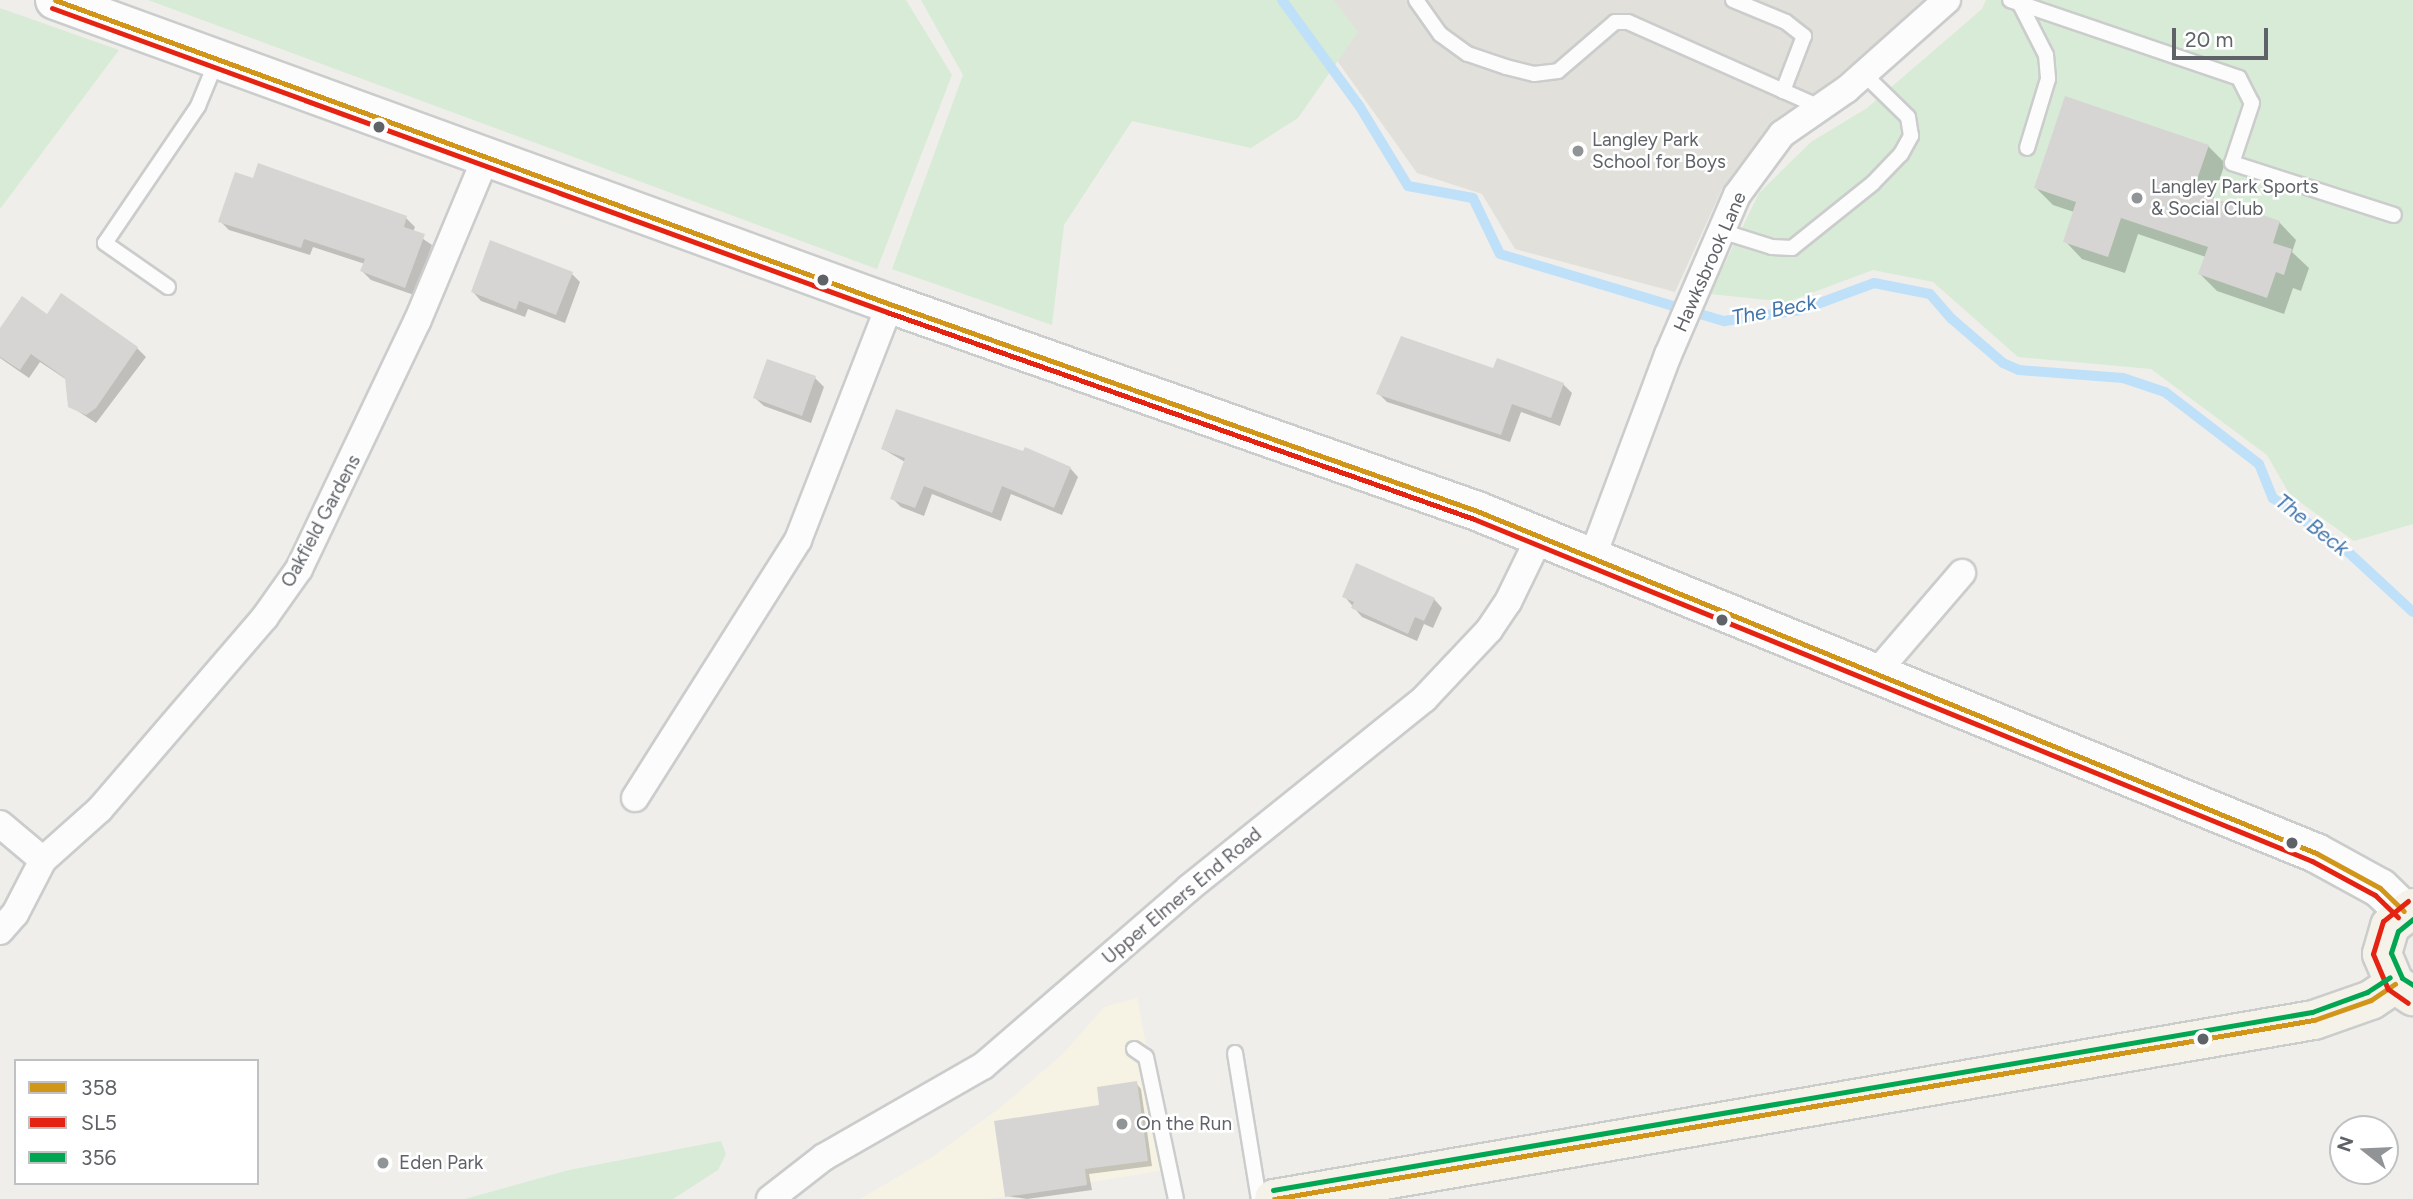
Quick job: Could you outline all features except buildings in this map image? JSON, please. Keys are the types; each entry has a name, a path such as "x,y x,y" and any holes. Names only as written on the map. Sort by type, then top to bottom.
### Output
{"main road":[{"path":"55,0 890,304 1540,536 2316,853 2380,888 2409,909 2390,926 2382,954 2404,990 2314,1020 1275,1199"}],"street":[{"name":"Hawksbrook Lane","path":"1592,558 1668,355 1737,195 1782,134 1864,74 1947,0"},
{"name":"Oakfield Gardens","path":"0,931 15,914 43,860 100,809 265,617 299,569 417,322 486,158"},
{"path":"635,797 798,540 890,304"},
{"name":"Upper Elmers End Road","path":"770,1199 824,1157 965,1079 1027,1030 1189,888 1424,699 1489,629 1508,602 1540,536"},
{"path":"1876,673 1962,573"},
{"path":"0,824 43,860"}],"lane":[{"path":"1416,0 1440,34 1468,54 1506,67 1534,74 1558,71 1615,22 1628,22 1820,107"},
{"path":"1733,0 1786,22 1804,36 1783,91"},
{"path":"2018,2 2046,55 2048,79 2027,148"},
{"path":"2018,2 2239,78 2252,103 2232,163 2394,215"},
{"path":"168,287 105,243 198,106 218,59"},
{"path":"1721,232 1772,247 1792,248 1873,183 1901,153 1911,135 1908,117 1864,74"},
{"path":"1134,1049 1146,1057 1176,1199"},
{"path":"1235,1053 1259,1199"}],"shaded area":[{"name":"Langley Park School for Boys","path":"1294,0 1931,0 1772,129 1722,189 1675,292 1515,249 1482,194 1417,173"},
{"path":"1137,998 1170,1169 989,1199 860,1199 932,1157 1000,1108 1064,1053 1104,1007"}],"green space":[{"path":"148,0 906,0 952,75 877,269"},
{"path":"921,0 1334,0 1358,32 1298,118 1251,148 1132,121 1064,225 1052,325 892,269 963,75"},
{"path":"1986,0 2413,0 2413,524 2354,541 2290,495 2267,455 2151,369 2018,357 1933,282 1873,270 1787,302 1710,294 1759,193 1811,142 1867,108 1982,9"},
{"path":"0,8 119,50 0,209"},
{"path":"721,1141 726,1154 718,1170 673,1199 465,1199 569,1170"}],"waterway":[{"name":"The Beck","path":"1282,0 1360,107 1408,186 1473,198 1500,254 1724,321 1801,310 1874,283 1930,294 1952,319 2003,363 2019,370 2123,378 2165,392 2259,464 2273,498 2346,550 2413,612"}],"transit line":[{"name":"358","path":"55,0 890,304 1477,511 2316,853 2380,888 2404,911"},
{"name":"SL5","path":"52,8 887,312 1474,519 2312,861 2375,895 2398,917"},
{"name":"SL5","path":"2408,901 2383,921 2373,954 2388,989 2408,1003"},
{"name":"356","path":"2413,919 2398,931 2391,953 2402,978 2413,985"},
{"name":"356","path":"1273,1190 2312,1012 2367,992 2390,977"},
{"name":"358","path":"1274,1199 2314,1020 2371,1000 2395,984"}],"place":[{"name":"Langley Park School for Boys","path":"1578,151"},
{"name":"Langley Park Sports & Social Club","path":"2137,198"},
{"name":"On the Run","path":"1122,1124"},
{"name":"Eden Park","path":"383,1163"}]}
